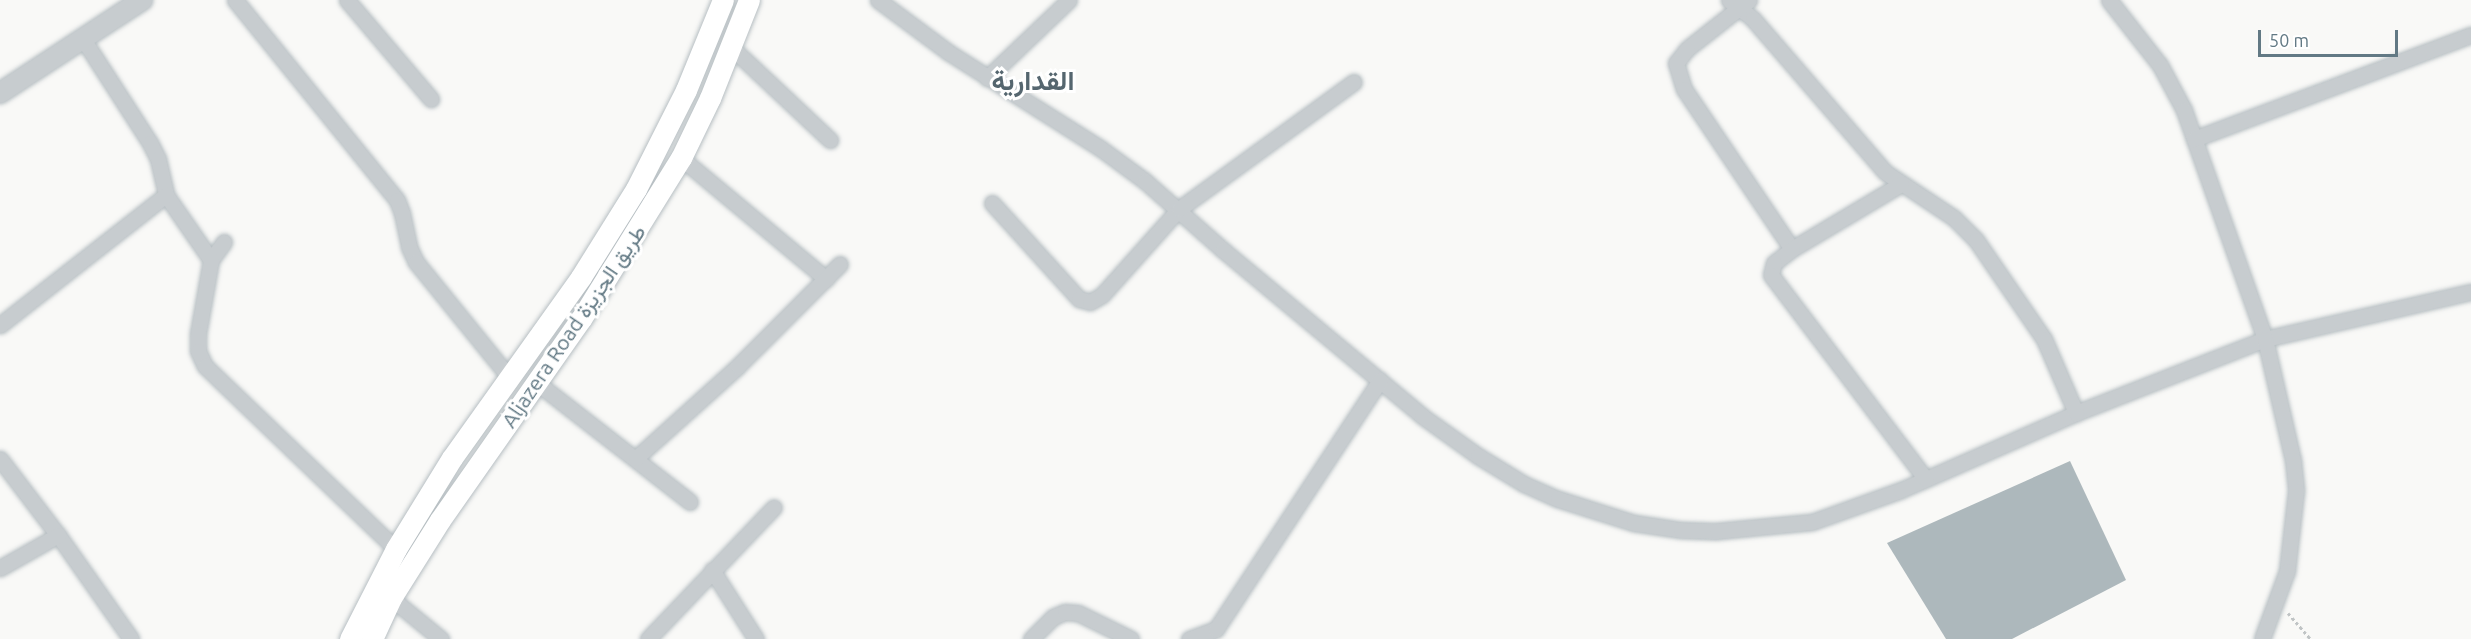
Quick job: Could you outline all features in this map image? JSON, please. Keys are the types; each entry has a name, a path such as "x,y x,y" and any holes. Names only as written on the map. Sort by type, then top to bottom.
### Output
{"main road":[{"name":"Aljazera Road طريق الجزيزة","path":"350,639 396,549 452,458 581,277 636,189 686,90 723,0"},
{"name":"Aljazera Road طريق الجزيزة","path":"372,639 392,598 440,520 587,310 681,158 731,47 749,0"}],"street":[{"path":"0,93 142,0"},
{"path":"235,0 397,200 409,247 416,262 438,293 509,376"},
{"path":"347,0 431,99"},
{"path":"878,0 987,78 1100,148 1179,209 1222,250 1422,416 1478,456 1524,484 1558,499 1634,523 1681,530 1717,531 1812,522 1926,479 2076,413 2265,339 2471,292"},
{"path":"987,78 1069,0"},
{"path":"2109,0 2160,65 2184,110 2265,339 2293,460 2296,491 2287,571 2262,639"},
{"path":"1792,249 1684,89 1676,63 1739,2 1885,172 1954,218 1976,240 2044,339 2076,413"},
{"path":"2194,139 2471,35"},
{"path":"83,39 150,143 158,159 166,195 211,260"},
{"path":"731,47 830,140"},
{"path":"992,203 1079,299 1090,302 1102,295 1179,209 1354,82"},
{"path":"681,158 826,279"},
{"path":"1902,184 1792,249 1774,263 1771,275 1926,479"},
{"path":"0,326 166,195"},
{"path":"224,242 211,260 198,334 198,351 205,366 396,549"},
{"path":"636,458 738,366 840,264"},
{"path":"1189,639 1220,634 1380,380"},
{"path":"536,382 690,502"},
{"path":"0,459 58,535 128,638"},
{"path":"648,639 774,507"},
{"path":"0,568 58,535"},
{"path":"712,570 756,639"},
{"path":"392,598 441,639"},
{"path":"1031,639 1053,618 1065,612 1078,614 1131,639"}],"path":[{"path":"2277,601 2311,639"}],"building":[{"path":"2070,461 2126,580 2012,639 1946,639 1887,543"}],"district":[{"name":"القدارية","path":"1033,81"}]}
